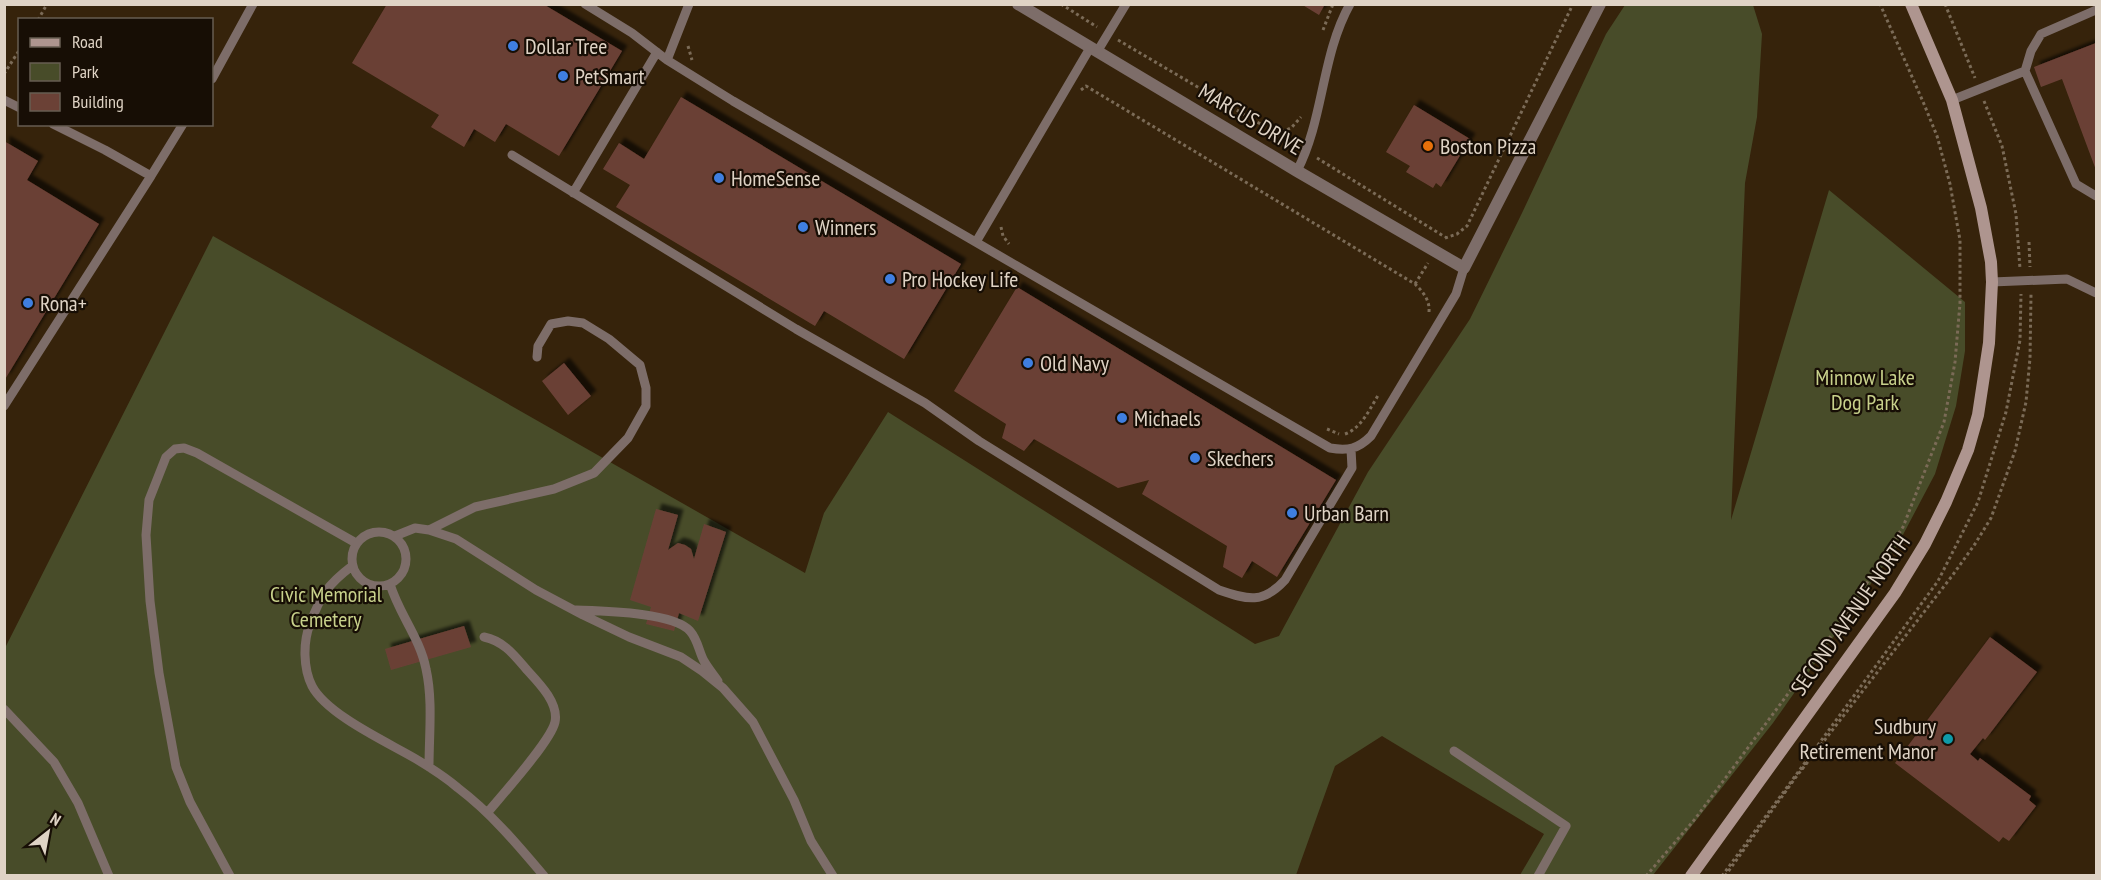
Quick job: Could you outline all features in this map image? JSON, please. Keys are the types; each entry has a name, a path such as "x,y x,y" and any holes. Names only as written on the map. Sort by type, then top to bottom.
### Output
{"main road":[{"name":"SECOND AVENUE NORTH","path":"1690,876 1895,593 1941,513 1968,450 1978,415 1989,343 1991,262 1981,208 1952,100 1911,4"}],"street":[{"name":"MARCUS DRIVE","path":"1018,4 1464,268"},
{"path":"1464,268 1600,4"}],"lane":[{"path":"213,77 253,4"},
{"path":"585,4 632,33 667,60 733,101 1330,448 1351,449 1361,446 1371,436 1456,294 1464,268"},
{"path":"667,60 689,4"},
{"path":"976,242 1093,50 1108,34 1126,4"},
{"path":"1297,171 1307,152 1318,116 1331,54 1350,4"},
{"path":"2097,10 2041,34 2031,51 2025,71 2076,184 2097,196"},
{"path":"573,193 657,52"},
{"path":"1952,100 2025,71"},
{"path":"4,100 18,107"},
{"path":"57,126 151,176"},
{"path":"4,406 182,126"},
{"path":"512,155 796,329 925,403 979,441 1220,590 1245,599 1273,593 1285,580 1352,468 1351,449"},
{"path":"1992,282 2067,279 2097,293"},
{"path":"429,530 475,507 554,489 594,473 628,438 646,406 646,388 640,365 609,339 583,323 568,321 551,324 538,346 537,357"},
{"path":"230,876 190,802 176,767 159,673 150,601 146,535 149,500 160,470 166,457 175,449 184,448 197,453 356,543"},
{"path":"395,536 415,528 456,539 536,590 572,609 629,638 681,657 723,687"},
{"path":"374,532 387,532 395,536 405,549 406,562 402,574 390,584 381,587 365,583 358,578 352,567 351,555 356,543 363,536 374,532"},
{"path":"352,567 332,581 318,602 306,633 305,662 313,687 331,708 429,767 488,813 544,876"},
{"path":"390,584 397,605 413,631 426,668 429,688 429,767"},
{"path":"572,609 642,614 682,625 689,630 704,660 723,687 753,722 794,800 811,841 833,876"},
{"path":"484,637 494,639 509,650 546,692 553,708 555,722 544,743 488,813"},
{"path":"4,709 54,762 78,803 109,876"},
{"path":"1454,751 1566,826 1538,876"}],"path":[{"path":"39,18 47,4"},
{"path":"1061,4 1445,237"},
{"path":"1321,35 1333,4"},
{"path":"1414,285 1445,237 1457,234 1467,226 1569,11 1570,4"},
{"path":"1646,876 1695,819 1845,617 1903,527 1944,422 1954,362 1960,303 1960,240 1950,184 1936,136 1880,4"},
{"path":"1722,876 1938,581 1978,502 2006,412 2020,340 2021,280 2016,214 2002,146 1945,4"},
{"path":"688,42 692,60 697,64"},
{"path":"4,74 18,52"},
{"path":"1079,92 1086,86 1414,285 1424,294 1429,306 1429,314"},
{"path":"1276,134 1291,128 1303,114"},
{"path":"1002,217 1003,236 1006,242 1014,247"},
{"path":"1327,429 1336,434 1345,435 1353,431 1379,394"}],"green space":[{"path":"1625,5 1753,5 1762,34 1757,117 1745,183 1731,520 1829,190 1965,302 1965,351 1956,406 1935,474 1896,548 1773,723 1653,875 1520,875 1544,834 1382,736 1335,766 1296,875 5,875 4,650 213,236 805,573 824,513 888,412 1255,644 1279,636 1368,472 1470,319 1606,34"}],"building":[{"path":"387,4 543,4 622,51 559,156 506,124 495,142 474,129 464,147 431,127 439,115 352,63"},
{"path":"1301,4 1325,4 1319,15"},
{"path":"2096,43 2096,170 2062,79 2041,87 2034,67"},
{"path":"681,97 961,264 904,359 824,311 815,326 616,207 630,185 603,169 619,143 644,159"},
{"name":"Boston Pizza","path":"1414,105 1470,139 1441,187 1436,183 1433,188 1406,172 1410,166 1386,152"},
{"name":"Rona+","path":"4,141 38,161 27,180 99,224 4,381"},
{"path":"1017,287 1336,480 1277,577 1252,561 1242,578 1223,567 1227,546 1142,494 1149,480 1118,488 1034,439 1024,451 1002,438 1006,424 954,391"},
{"path":"564,363 591,396 568,415 542,381"},
{"path":"656,509 678,515 668,550 678,543 685,545 691,549 694,559 704,524 726,532 698,621 679,613 674,631 646,624 651,607 630,600"},
{"path":"464,626 471,647 391,670 385,649"},
{"name":"Sudbury Retirement Manor","path":"1990,637 2037,672 1985,740 1983,738 1970,754 1978,761 1980,758 2031,796 2029,800 2036,806 2009,841 2003,837 1999,842 1895,763"}],"place":[{"name":"Dollar Tree","path":"513,46"},
{"name":"PetSmart","path":"563,76"},
{"name":"Boston Pizza","path":"1428,146"},
{"name":"HomeSense","path":"719,178"},
{"name":"Winners","path":"803,227"},
{"name":"Pro Hockey Life","path":"890,279"},
{"name":"Rona+","path":"28,303"},
{"name":"Old Navy","path":"1028,363"},
{"name":"Michaels","path":"1122,418"},
{"name":"Skechers","path":"1195,458"},
{"name":"Urban Barn","path":"1292,513"},
{"name":"Sudbury Retirement Manor","path":"1948,739"}],"park label":[{"name":"Minnow Lake Dog Park","path":"1865,390"},
{"name":"Civic Memorial Cemetery","path":"326,606"}]}
